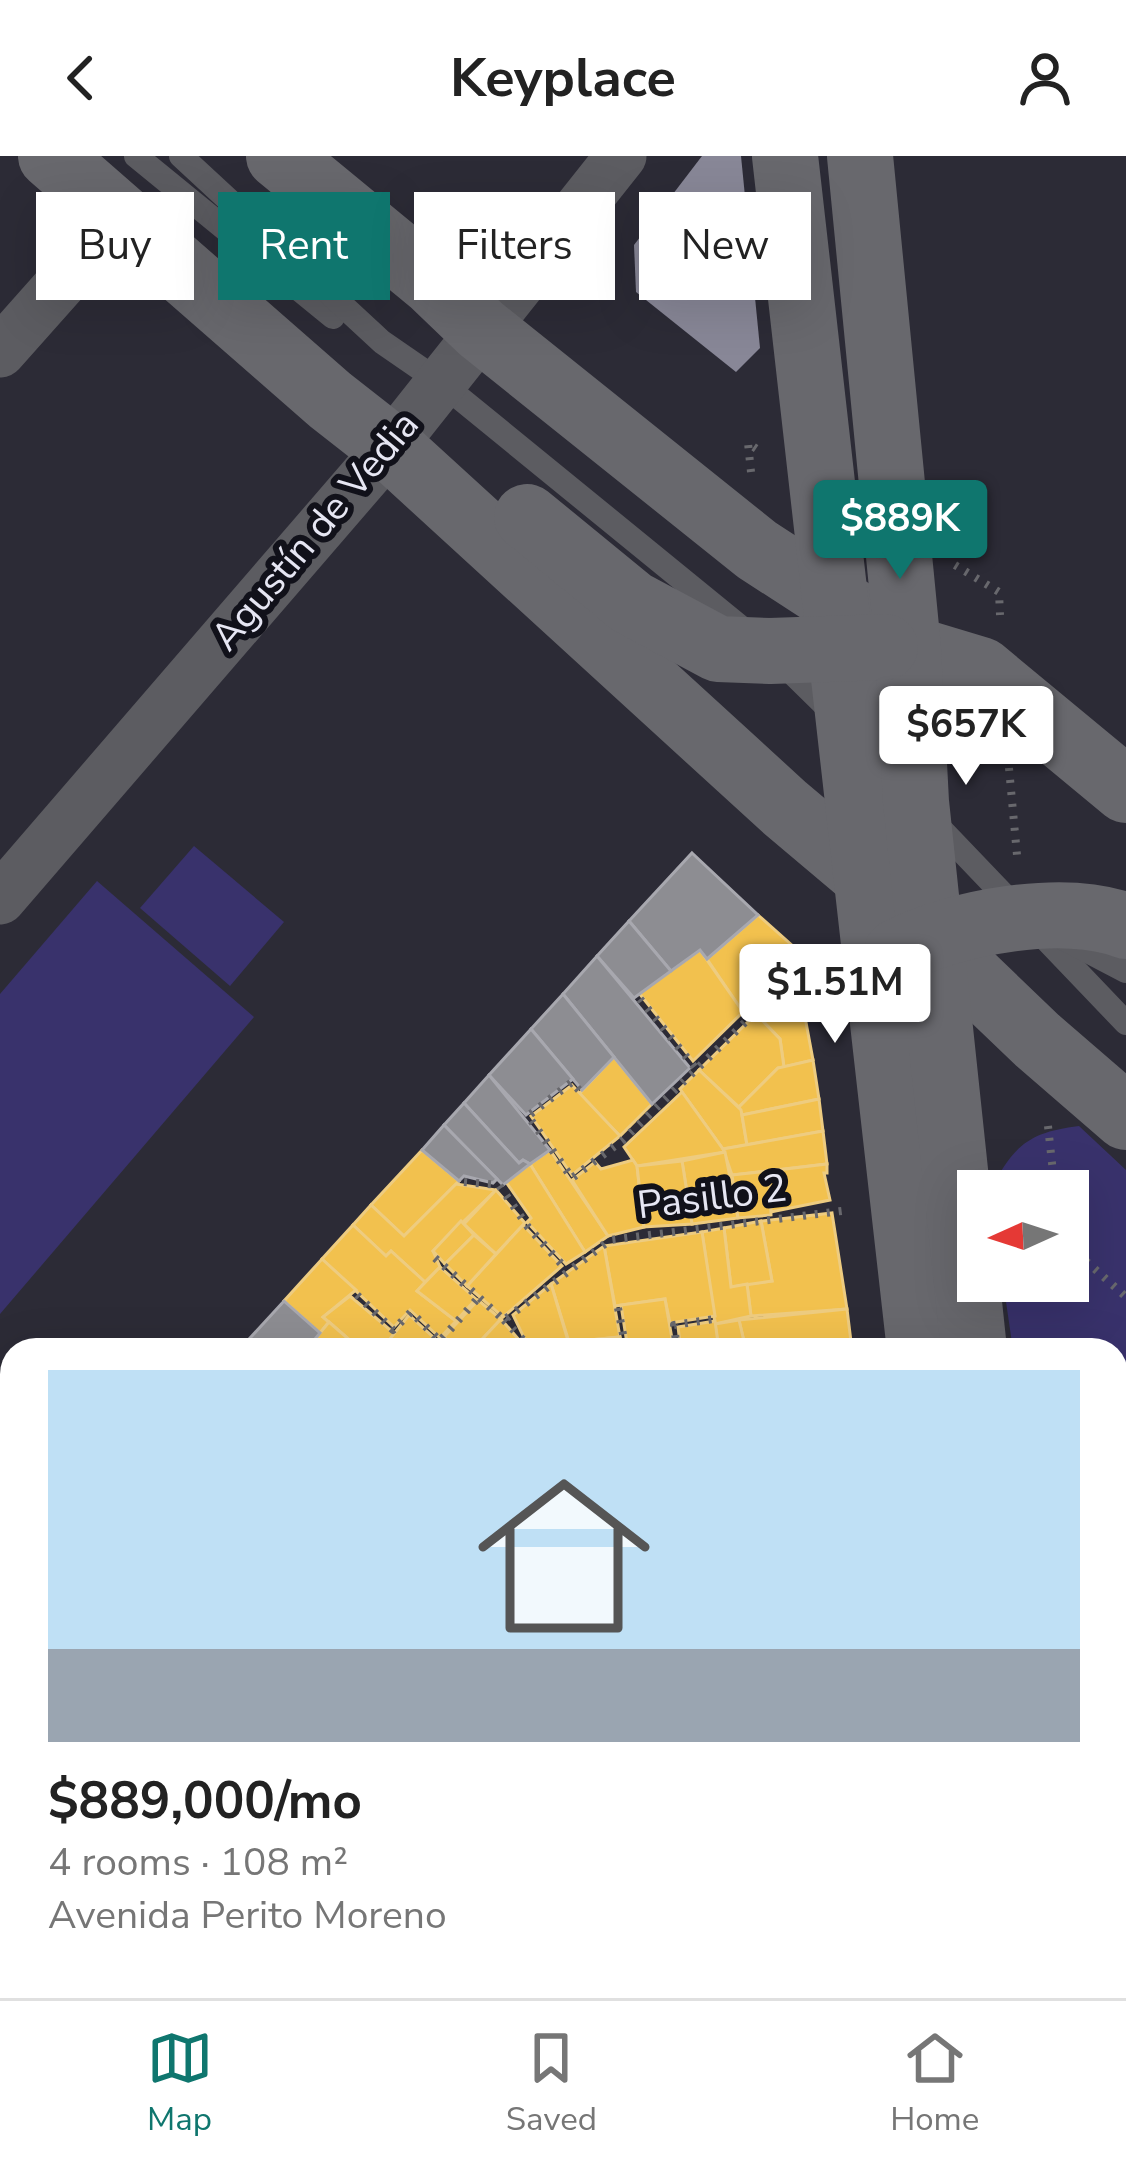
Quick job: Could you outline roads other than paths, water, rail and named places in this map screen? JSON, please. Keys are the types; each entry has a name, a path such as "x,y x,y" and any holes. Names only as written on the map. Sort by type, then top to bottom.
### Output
{"main road":[{"path":"51,156 128,186 330,400 402,459 887,919 1126,1117"},
{"path":"279,156 432,282 481,329 757,550 839,624 980,670 1126,790"},
{"path":"785,156 852,731 972,1338"},
{"path":"860,156 908,648 916,802 887,919 902,1203 919,1338"},
{"path":"402,459 501,496 632,603 718,649 770,652 839,624"},
{"path":"887,919 1022,916 1111,920 1126,926"}],"street":[{"name":"Agustín de Vedia","path":"0,899 402,459 440,382 621,156"},
{"path":"0,352 128,186"}],"lane":[{"path":"181,156 382,342 440,382 770,652 852,731 1126,1024"},
{"path":"128,186 353,334 382,342"},
{"path":"1022,916 1126,971"}]}
